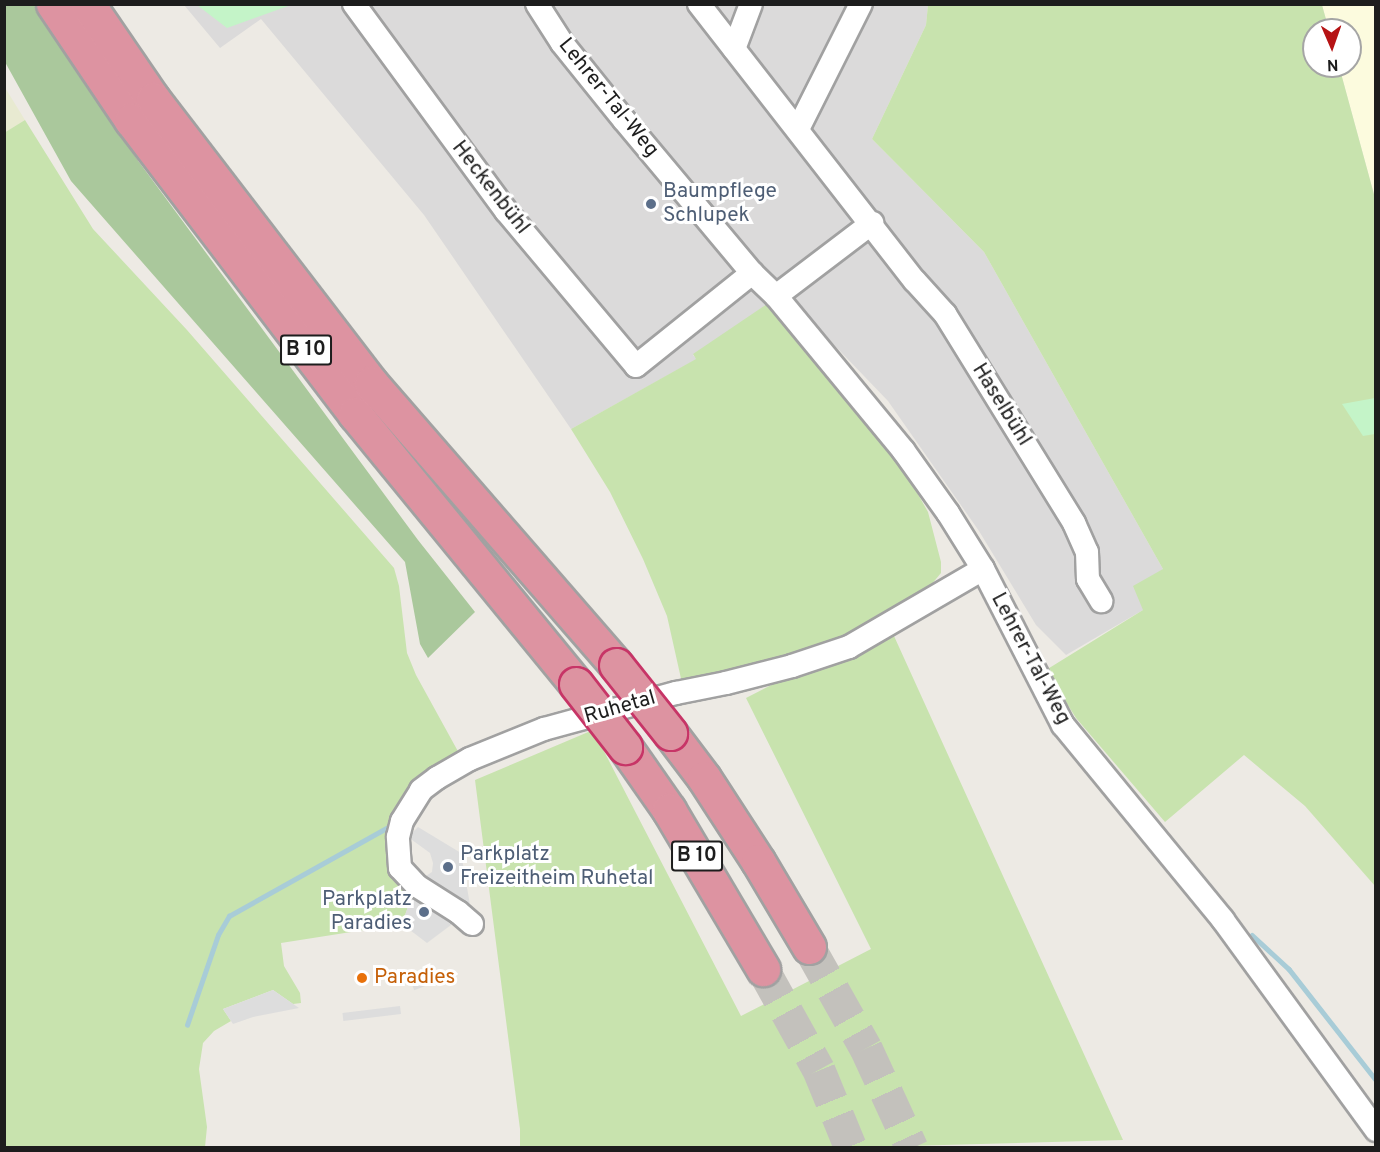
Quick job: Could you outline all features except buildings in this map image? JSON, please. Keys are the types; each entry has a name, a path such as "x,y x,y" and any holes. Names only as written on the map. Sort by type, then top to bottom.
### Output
{"highway":[{"name":"B 10","path":"53,4 131,120 355,414 625,747 669,810 763,969"},
{"name":"B 10","path":"88,4 153,99 371,383 616,665 670,733 704,778 809,947"}],"street":[{"name":"Heckenbühl","path":"354,4 506,211 636,366 752,273"},
{"name":"Lehrer-Tal-Weg","path":"537,4 576,60 752,273 776,296 903,450 948,513 983,569 1063,725 1222,920 1376,1130"},
{"name":"Haselbühl","path":"699,4 915,280 945,314 1074,523 1086,552 1088,579 1101,601"},
{"path":"734,49 751,4"},
{"path":"798,129 861,4"},
{"path":"776,296 872,223"},
{"name":"Ruhetal","path":"472,924 458,912 417,886 400,868 398,837 402,821 421,790 437,778 470,759 544,729 676,693 781,669 849,647 983,569"}],"shaded area":[{"path":"184,5 928,5 926,25 872,139 984,252 1163,569 1143,610 1066,655 1036,625 979,531 888,401 815,325 788,292 693,355 697,359 571,429 424,215 261,19 220,48"},
{"path":"1322,5 1375,5 1375,198 1342,78 1362,78 1362,18 1326,18"},
{"path":"4,86 25,120 5,133 4,133"},
{"name":"Parkplatz Freizeitheim Ruhetal","path":"418,827 461,853 470,905 462,907 420,880 432,872 433,863 430,853 408,837"},
{"name":"Parkplatz Paradies","path":"411,898 429,902 455,922 427,943 402,924"},
{"name":"Parkplatz Paradies","path":"439,971 442,979 414,990 411,982"},
{"path":"273,990 299,1008 253,1017 233,1024 223,1009"},
{"path":"400,1006 401,1014 343,1021 342,1013"}],"green space":[{"path":"197,4 291,5 227,28"},
{"path":"4,5 34,5 139,162 418,540 475,612 428,658 420,644 405,562 71,181 5,62"},
{"path":"928,5 1322,5 1326,18 1302,18 1302,78 1342,78 1375,198 1375,886 1305,806 1244,755 1165,822 1076,718 1046,670 1143,610 1133,586 1163,569 984,252 872,139 926,25"},
{"path":"25,120 93,229 187,330 394,568 399,586 407,653 416,675 460,755 404,801 411,898 402,924 281,943 284,966 300,993 301,1003 293,1004 273,990 223,1009 231,1021 214,1031 203,1043 199,1069 207,1127 205,1147 5,1147 4,133"},
{"path":"773,300 897,457 928,512 941,562 941,573 931,585 899,609 835,641 786,658 682,683 667,616 643,559 610,492 571,429 696,359 693,354"},
{"path":"1375,398 1375,434 1363,436 1342,404"},
{"path":"889,625 1123,1140 832,1148 520,1147 520,1129 475,780 593,730 741,1016 871,949 746,698"}],"waterway":[{"path":"187,1025 218,935 229,916 392,825"},
{"path":"1252,935 1289,969 1376,1080"}],"tunnel":[{"path":"809,947 866,1048 912,1148"},
{"path":"763,969 819,1070 851,1148"}],"place":[{"name":"Baumpflege Schlupek","path":"651,204"},
{"name":"Parkplatz Freizeitheim Ruhetal","path":"448,867"},
{"name":"Parkplatz Paradies","path":"424,912"},
{"name":"Paradies","path":"362,978"}]}
